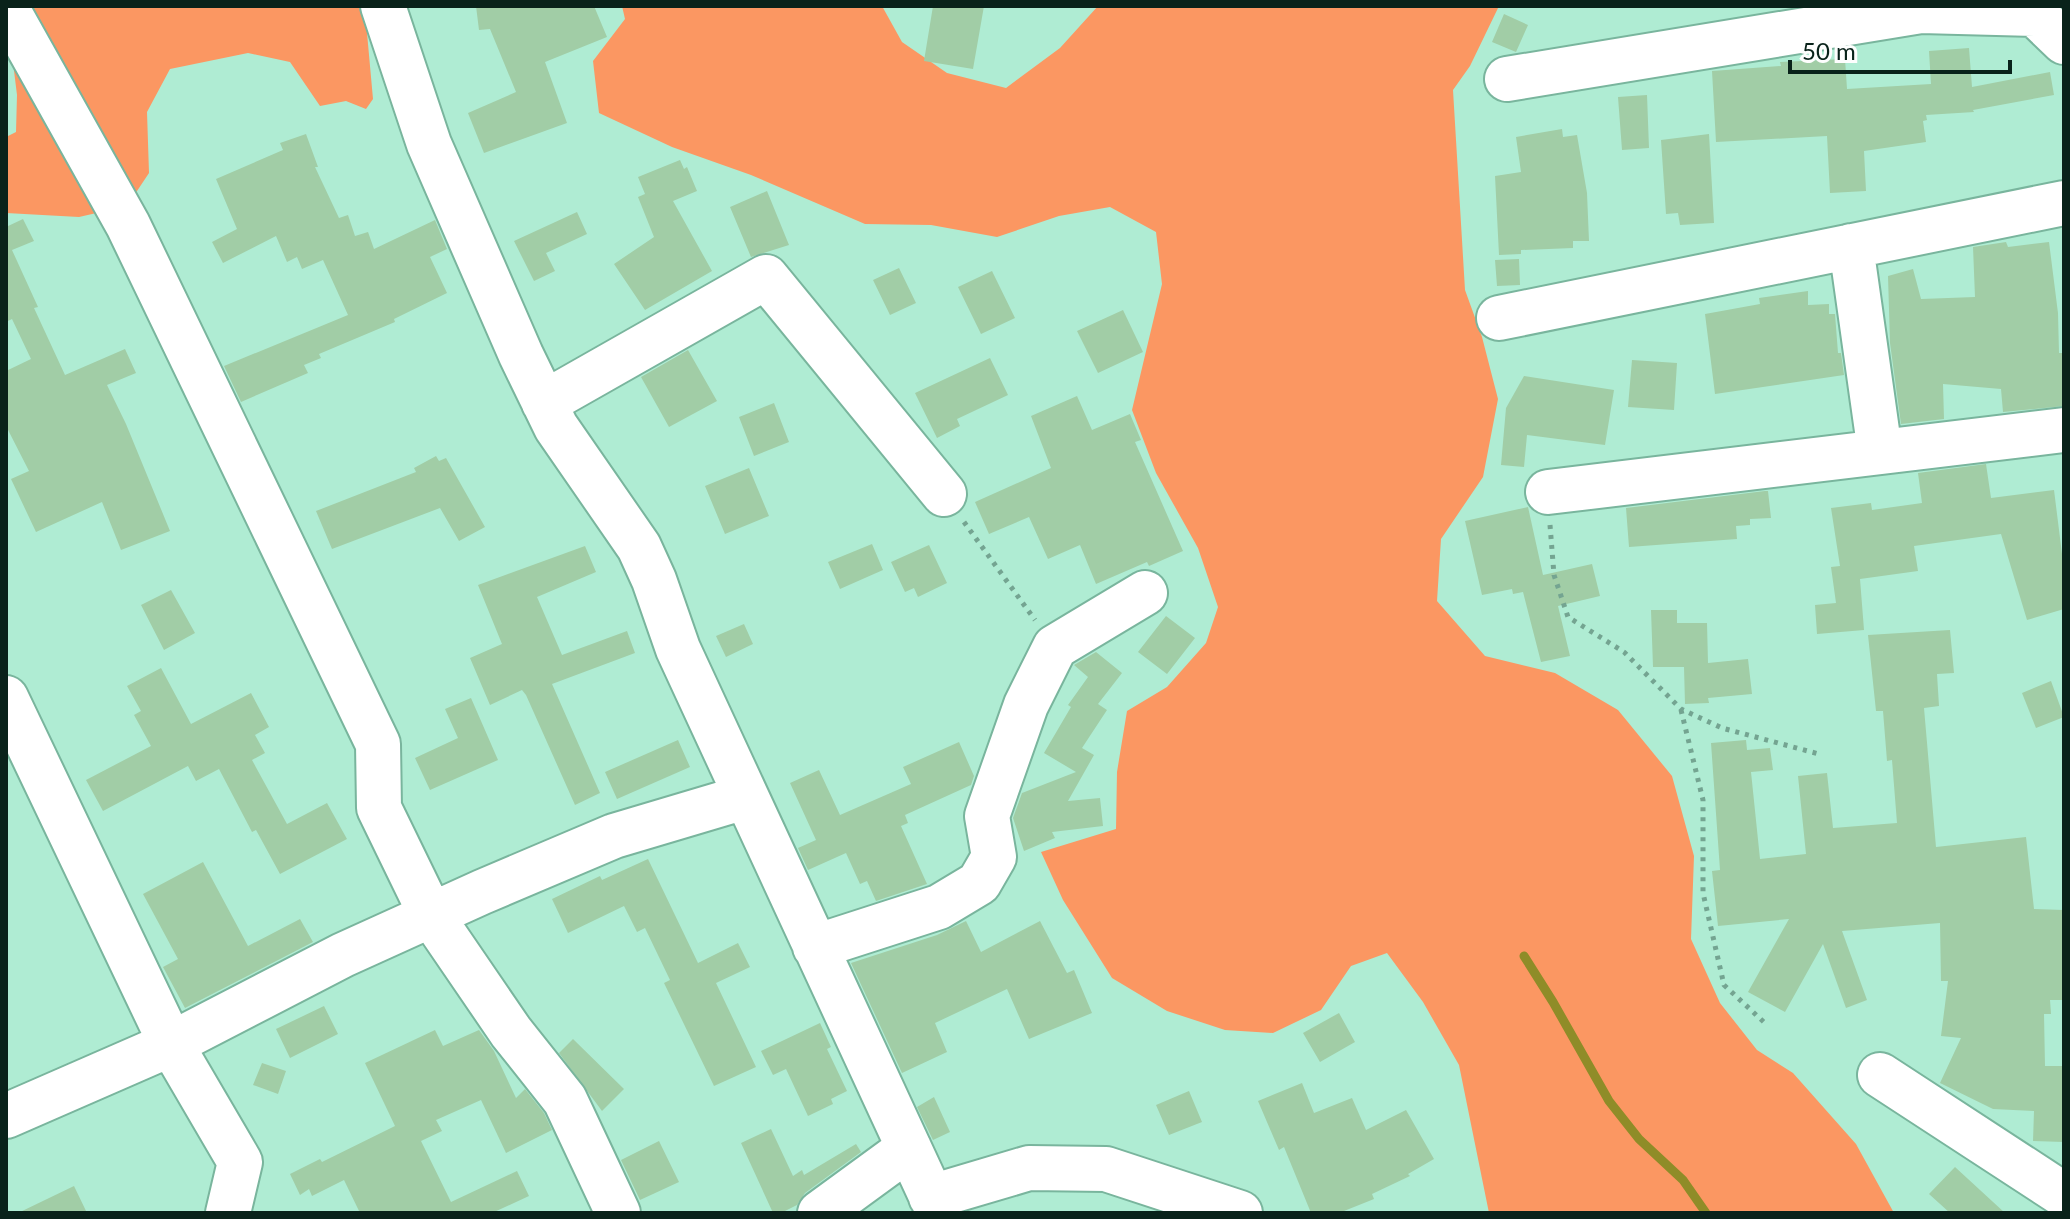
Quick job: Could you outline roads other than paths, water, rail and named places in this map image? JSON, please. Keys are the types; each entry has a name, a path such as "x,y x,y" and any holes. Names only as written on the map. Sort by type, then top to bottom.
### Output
{"street":[{"path":"383,6 429,144 544,403 556,427 639,547 678,649 935,1205 1029,1168 1106,1169 1240,1213"},
{"path":"6,7 128,225 378,744 379,808 431,915 511,1032 565,1100 618,1213"},
{"path":"1507,79 1921,11 2035,14 2064,42"},
{"path":"1499,318 2064,203"},
{"path":"1851,246 1880,452"},
{"path":"544,403 766,277 944,494"},
{"path":"1548,492 2064,430"},
{"path":"815,947 939,907 979,883 994,857 987,816 1026,705 1055,647 1145,593"},
{"path":"6,698 171,1044 240,1162 228,1213"},
{"path":"6,1116 171,1044 343,955 614,836 745,797"},
{"path":"1880,1075 2064,1195"},
{"path":"820,1213 909,1148"}],"waterway":[{"path":"1524,956 1609,1101 1639,1139 1683,1180 1706,1213"}]}
